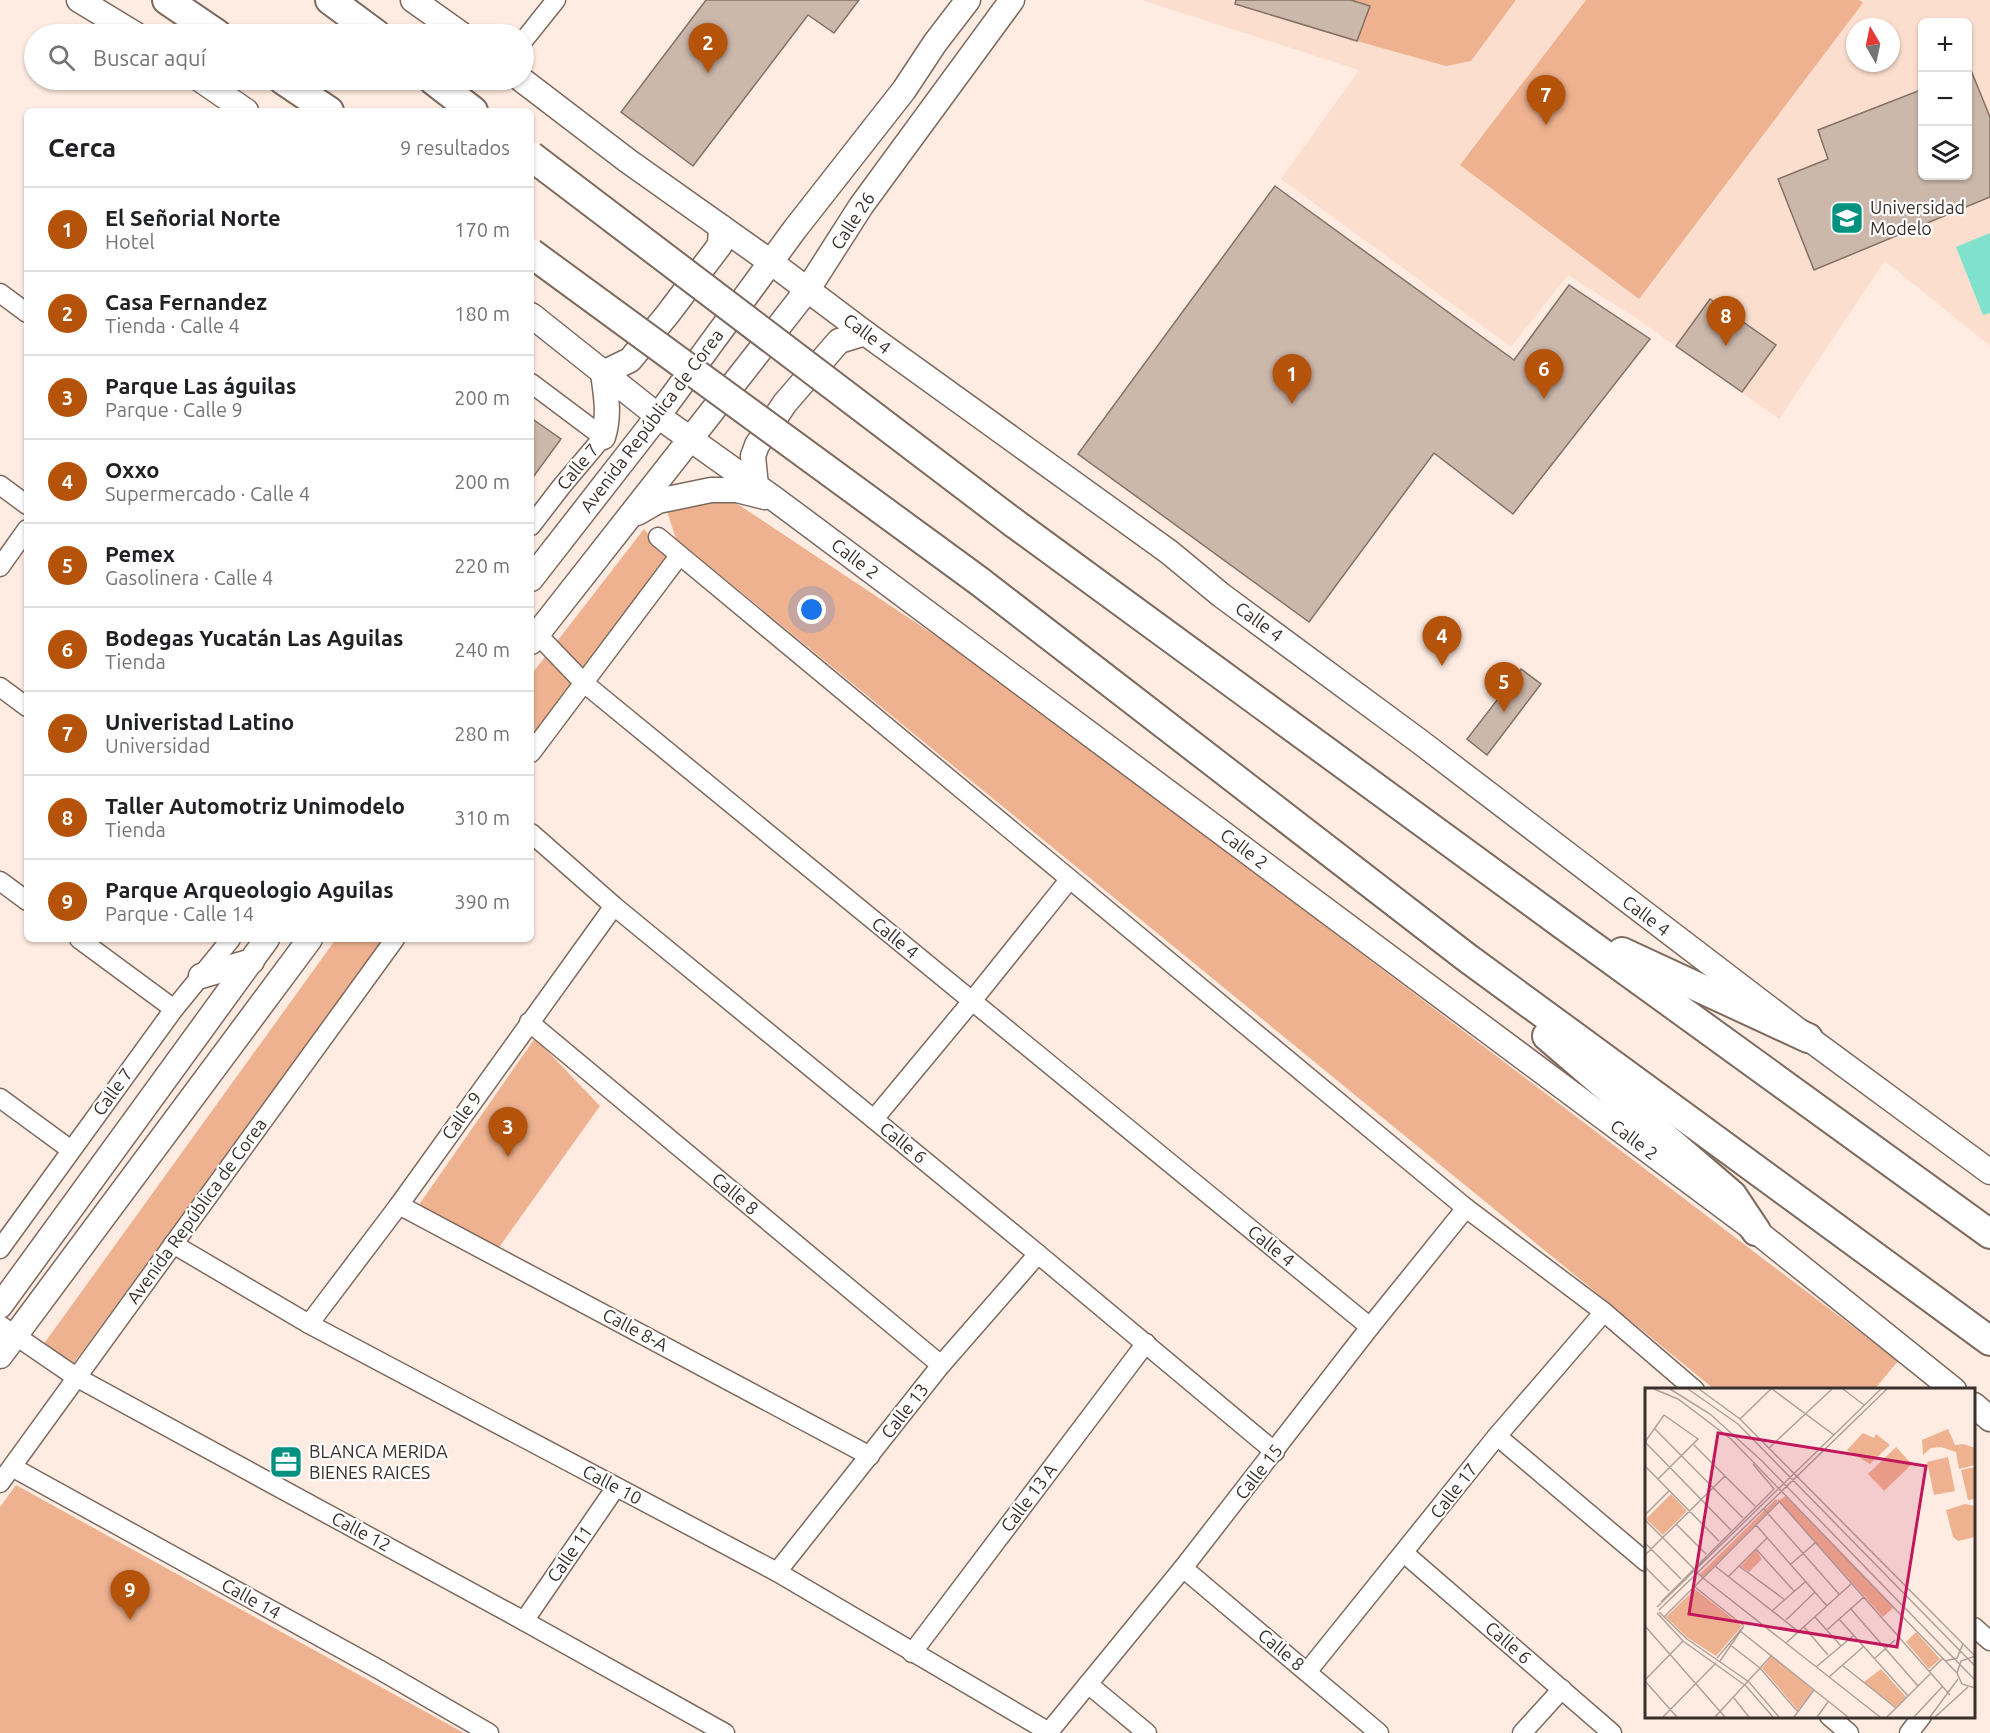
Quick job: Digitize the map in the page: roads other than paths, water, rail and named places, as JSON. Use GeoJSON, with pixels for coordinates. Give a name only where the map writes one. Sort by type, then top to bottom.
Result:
{"type":"FeatureCollection","features":[{"type":"Feature","properties":{"kind":"highway"},"geometry":{"type":"LineString","coordinates":[[167,0],[202,24]]}},
{"type":"Feature","properties":{"kind":"highway"},"geometry":{"type":"LineString","coordinates":[[330,0],[362,24]]}},
{"type":"Feature","properties":{"kind":"highway"},"geometry":{"type":"LineString","coordinates":[[298,90],[325,108]]}},
{"type":"Feature","properties":{"kind":"highway"},"geometry":{"type":"LineString","coordinates":[[446,90],[469,108]]}},
{"type":"Feature","properties":{"kind":"highway"},"geometry":{"type":"LineString","coordinates":[[534,158],[1014,523],[1990,1234]]}},
{"type":"Feature","properties":{"kind":"highway"},"geometry":{"type":"LineString","coordinates":[[534,255],[979,581],[1466,957],[1990,1341]]}},
{"type":"Feature","properties":{"kind":"highway"},"geometry":{"type":"LineString","coordinates":[[1562,924],[1808,1038]]}},
{"type":"Feature","properties":{"kind":"highway"},"geometry":{"type":"LineString","coordinates":[[1466,957],[1554,1044],[1732,1195],[1756,1231]]}},
{"type":"Feature","properties":{"kind":"main road"},"geometry":{"type":"LineString","coordinates":[[79,0],[119,24]]}},
{"type":"Feature","properties":{"kind":"main road"},"geometry":{"type":"LineString","coordinates":[[413,0],[447,24]]}},
{"type":"Feature","properties":{"kind":"main road"},"geometry":{"type":"LineString","coordinates":[[772,263],[795,229],[904,90],[935,43],[968,0]]}},
{"type":"Feature","properties":{"kind":"main road","name":"Calle 26"},"geometry":{"type":"LineString","coordinates":[[691,439],[808,290],[861,206],[1012,0]]}},
{"type":"Feature","properties":{"kind":"main road","name":"Calle 4"},"geometry":{"type":"LineString","coordinates":[[534,89],[628,161],[1169,552],[1221,595],[1428,748],[1808,1038],[1990,1172]]}},
{"type":"Feature","properties":{"kind":"main road"},"geometry":{"type":"LineString","coordinates":[[216,90],[242,108]]}},
{"type":"Feature","properties":{"kind":"main road"},"geometry":{"type":"LineString","coordinates":[[603,437],[608,423],[608,405],[603,373],[630,360],[667,315],[720,245],[721,227]]}},
{"type":"Feature","properties":{"kind":"main road","name":"Avenida República de Corea"},"geometry":{"type":"LineString","coordinates":[[538,563],[658,416],[772,263]]}},
{"type":"Feature","properties":{"kind":"main road","name":"Calle 2"},"geometry":{"type":"LineString","coordinates":[[534,317],[658,416],[776,500],[1756,1231],[1953,1388]]}},
{"type":"Feature","properties":{"kind":"main road"},"geometry":{"type":"LineString","coordinates":[[756,486],[753,456],[757,445],[785,404],[839,341],[866,333]]}},
{"type":"Feature","properties":{"kind":"main road"},"geometry":{"type":"LineString","coordinates":[[534,638],[691,439]]}},
{"type":"Feature","properties":{"kind":"main road"},"geometry":{"type":"LineString","coordinates":[[627,519],[658,501],[711,490],[737,490],[776,500]]}},
{"type":"Feature","properties":{"kind":"main road"},"geometry":{"type":"LineString","coordinates":[[0,1306],[265,942]]}},
{"type":"Feature","properties":{"kind":"main road"},"geometry":{"type":"LineString","coordinates":[[0,1356],[8,1330],[308,942]]}},
{"type":"Feature","properties":{"kind":"main road"},"geometry":{"type":"LineString","coordinates":[[201,976],[252,961]]}},
{"type":"Feature","properties":{"kind":"main road"},"geometry":{"type":"LineString","coordinates":[[1975,1407],[1990,1419]]}},
{"type":"Feature","properties":{"kind":"street"},"geometry":{"type":"LineString","coordinates":[[534,28],[556,0]]}},
{"type":"Feature","properties":{"kind":"street"},"geometry":{"type":"LineString","coordinates":[[0,294],[24,311]]}},
{"type":"Feature","properties":{"kind":"street"},"geometry":{"type":"LineString","coordinates":[[534,385],[603,437]]}},
{"type":"Feature","properties":{"kind":"street","name":"Calle 7"},"geometry":{"type":"LineString","coordinates":[[534,522],[603,437]]}},
{"type":"Feature","properties":{"kind":"street"},"geometry":{"type":"LineString","coordinates":[[0,486],[24,503]]}},
{"type":"Feature","properties":{"kind":"street"},"geometry":{"type":"LineString","coordinates":[[0,567],[24,533]]}},
{"type":"Feature","properties":{"kind":"street"},"geometry":{"type":"LineString","coordinates":[[658,537],[1466,1208],[1604,1312],[1694,1388]]}},
{"type":"Feature","properties":{"kind":"street"},"geometry":{"type":"LineString","coordinates":[[534,749],[679,556]]}},
{"type":"Feature","properties":{"kind":"street","name":"Calle 4"},"geometry":{"type":"LineString","coordinates":[[534,638],[584,683],[1370,1327]]}},
{"type":"Feature","properties":{"kind":"street"},"geometry":{"type":"LineString","coordinates":[[0,687],[24,704]]}},
{"type":"Feature","properties":{"kind":"street","name":"Calle 6"},"geometry":{"type":"LineString","coordinates":[[534,836],[614,906],[1146,1343],[1275,1452]]}},
{"type":"Feature","properties":{"kind":"street"},"geometry":{"type":"LineString","coordinates":[[874,1119],[1070,880]]}},
{"type":"Feature","properties":{"kind":"street"},"geometry":{"type":"LineString","coordinates":[[0,881],[24,899]]}},
{"type":"Feature","properties":{"kind":"street","name":"Calle 9"},"geometry":{"type":"LineString","coordinates":[[309,1324],[399,1205],[614,906]]}},
{"type":"Feature","properties":{"kind":"street"},"geometry":{"type":"LineString","coordinates":[[83,942],[174,1009]]}},
{"type":"Feature","properties":{"kind":"street","name":"Calle 7"},"geometry":{"type":"LineString","coordinates":[[0,1249],[174,1009],[229,942]]}},
{"type":"Feature","properties":{"kind":"street","name":"Avenida República de Corea"},"geometry":{"type":"LineString","coordinates":[[0,1483],[393,942]]}},
{"type":"Feature","properties":{"kind":"street","name":"Calle 8"},"geometry":{"type":"LineString","coordinates":[[529,1022],[941,1365]]}},
{"type":"Feature","properties":{"kind":"street"},"geometry":{"type":"LineString","coordinates":[[0,1098],[71,1150]]}},
{"type":"Feature","properties":{"kind":"street","name":"Calle 8-A"},"geometry":{"type":"LineString","coordinates":[[399,1205],[870,1456]]}},
{"type":"Feature","properties":{"kind":"street","name":"Calle 15"},"geometry":{"type":"LineString","coordinates":[[1048,1733],[1183,1568],[1370,1327],[1466,1208]]}},
{"type":"Feature","properties":{"kind":"street","name":"Calle 10"},"geometry":{"type":"LineString","coordinates":[[173,1244],[309,1324],[777,1572],[1048,1733]]}},
{"type":"Feature","properties":{"kind":"street","name":"Calle 13"},"geometry":{"type":"LineString","coordinates":[[777,1572],[941,1365],[1038,1254]]}},
{"type":"Feature","properties":{"kind":"street","name":"Calle 17"},"geometry":{"type":"LineString","coordinates":[[1308,1672],[1497,1436],[1604,1312]]}},
{"type":"Feature","properties":{"kind":"street","name":"Calle 12"},"geometry":{"type":"LineString","coordinates":[[8,1330],[76,1377],[725,1733]]}},
{"type":"Feature","properties":{"kind":"street","name":"Calle 13 A"},"geometry":{"type":"LineString","coordinates":[[912,1653],[1146,1343]]}},
{"type":"Feature","properties":{"kind":"street"},"geometry":{"type":"LineString","coordinates":[[1497,1436],[1645,1560]]}},
{"type":"Feature","properties":{"kind":"street","name":"Calle 14"},"geometry":{"type":"LineString","coordinates":[[12,1467],[489,1733]]}},
{"type":"Feature","properties":{"kind":"street","name":"Calle 11"},"geometry":{"type":"LineString","coordinates":[[524,1621],[616,1487]]}},
{"type":"Feature","properties":{"kind":"street","name":"Calle 6"},"geometry":{"type":"LineString","coordinates":[[1404,1553],[1612,1733]]}},
{"type":"Feature","properties":{"kind":"street","name":"Calle 8"},"geometry":{"type":"LineString","coordinates":[[1183,1568],[1379,1733]]}},
{"type":"Feature","properties":{"kind":"street"},"geometry":{"type":"LineString","coordinates":[[1975,1628],[1990,1641]]}},
{"type":"Feature","properties":{"kind":"street"},"geometry":{"type":"LineString","coordinates":[[1088,1684],[1147,1733]]}},
{"type":"Feature","properties":{"kind":"street"},"geometry":{"type":"LineString","coordinates":[[1522,1733],[1562,1689]]}},
{"type":"Feature","properties":{"kind":"street"},"geometry":{"type":"LineString","coordinates":[[1831,1718],[1849,1733]]}},
{"type":"Feature","properties":{"kind":"street"},"geometry":{"type":"LineString","coordinates":[[1909,1733],[1920,1718]]}},
{"type":"Feature","properties":{"kind":"water","name":"Universidad Modelo"},"geometry":{"type":"Polygon","coordinates":[[[1990,233],[1990,313],[1983,315],[1956,247],[1990,233]]]}},
{"type":"Feature","properties":{"kind":"place","name":"Casa Fernandez"},"geometry":{"type":"Point","coordinates":[708,73]}},
{"type":"Feature","properties":{"kind":"place","name":"Univeristad Latino"},"geometry":{"type":"Point","coordinates":[1546,125]}},
{"type":"Feature","properties":{"kind":"place","name":"Universidad Modelo"},"geometry":{"type":"Point","coordinates":[1847,218]}},
{"type":"Feature","properties":{"kind":"place","name":"Taller Automotriz Unimodelo"},"geometry":{"type":"Point","coordinates":[1726,346]}},
{"type":"Feature","properties":{"kind":"place","name":"Bodegas Yucatán Las Aguilas"},"geometry":{"type":"Point","coordinates":[1544,399]}},
{"type":"Feature","properties":{"kind":"place","name":"El Señorial Norte"},"geometry":{"type":"Point","coordinates":[1292,404]}},
{"type":"Feature","properties":{"kind":"place","name":"Oxxo"},"geometry":{"type":"Point","coordinates":[1442,666]}},
{"type":"Feature","properties":{"kind":"place","name":"Pemex"},"geometry":{"type":"Point","coordinates":[1504,712]}},
{"type":"Feature","properties":{"kind":"place","name":"Parque Las águilas"},"geometry":{"type":"Point","coordinates":[508,1157]}},
{"type":"Feature","properties":{"kind":"place","name":"BLANCA MERIDA BIENES RAICES"},"geometry":{"type":"Point","coordinates":[286,1462]}},
{"type":"Feature","properties":{"kind":"place","name":"Parque Arqueologio Aguilas"},"geometry":{"type":"Point","coordinates":[130,1620]}}]}
